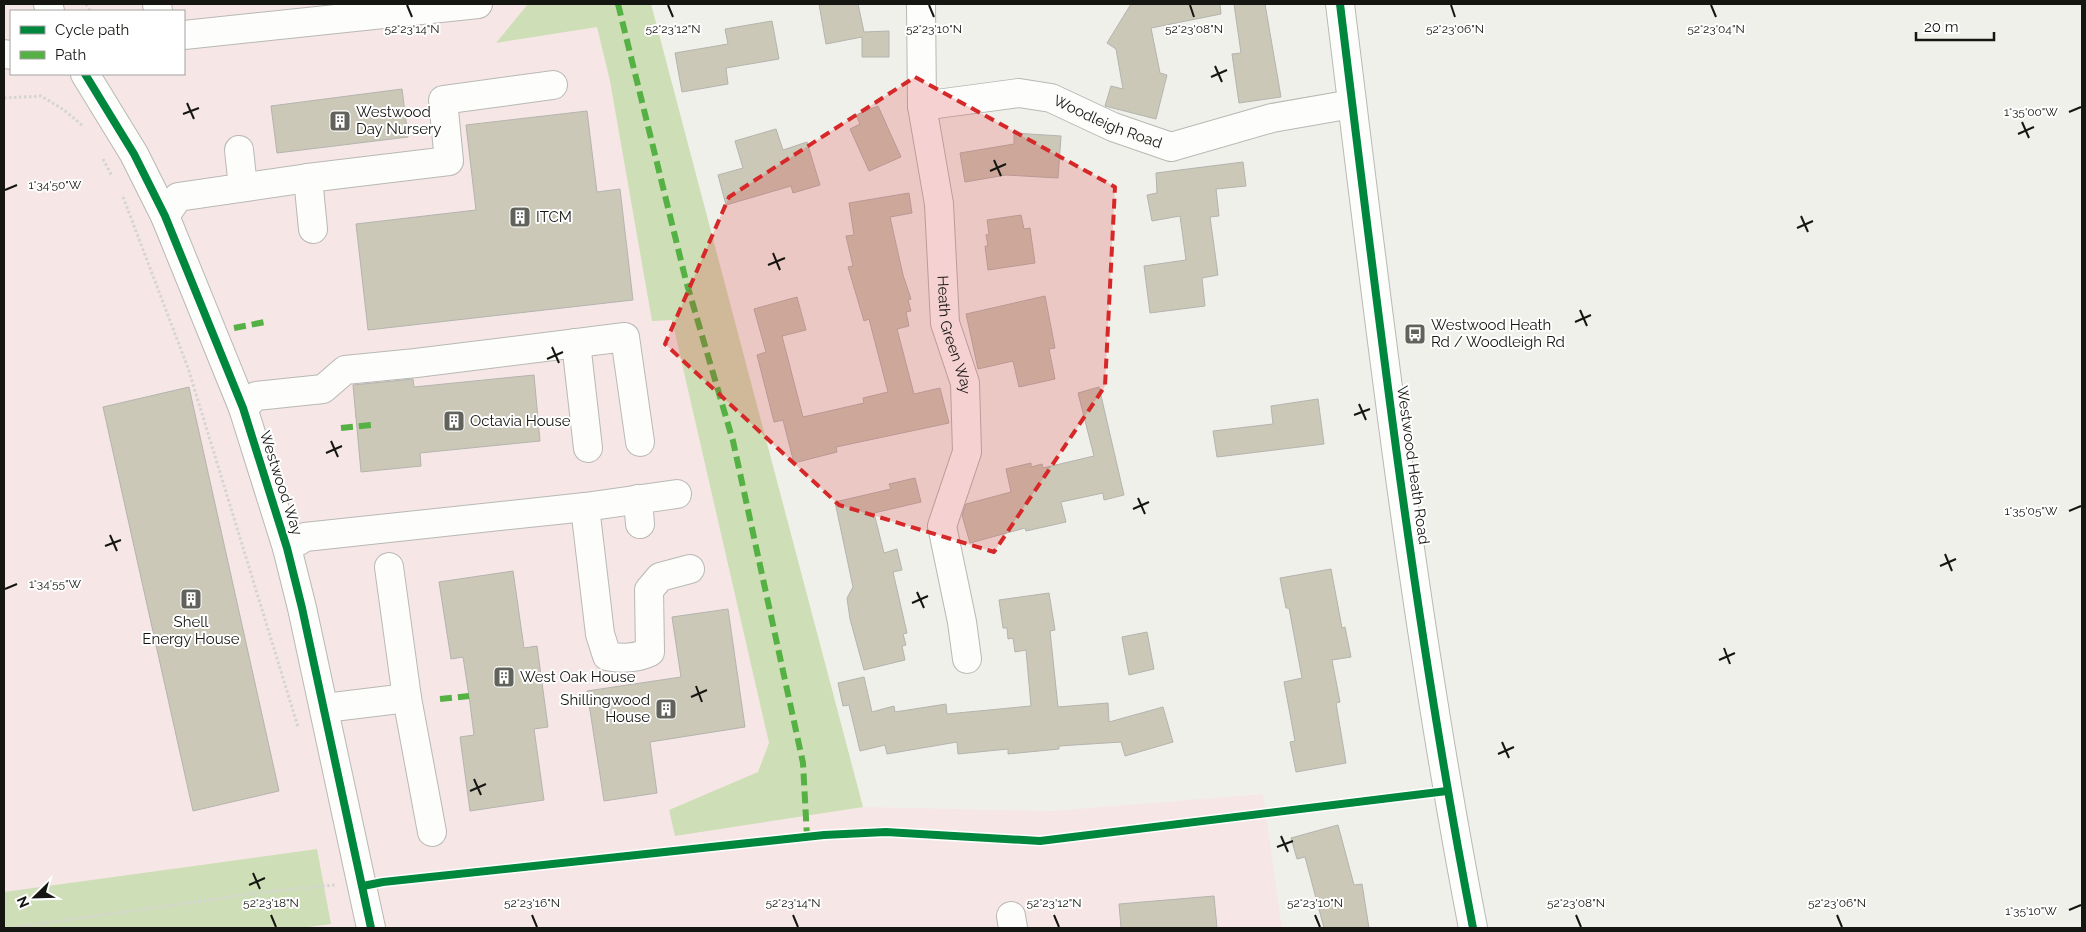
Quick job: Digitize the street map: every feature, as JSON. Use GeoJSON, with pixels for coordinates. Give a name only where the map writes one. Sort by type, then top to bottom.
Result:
{"type":"FeatureCollection","features":[{"type":"Feature","properties":{"kind":"street"},"geometry":{"type":"LineString","coordinates":[[185,35],[478,4]]}},
{"type":"Feature","properties":{"kind":"street","name":"Heath Green Way"},"geometry":{"type":"LineString","coordinates":[[921,4],[922,106],[939,204],[945,323],[965,383],[967,452],[942,526],[962,622],[967,659]]}},
{"type":"Feature","properties":{"kind":"street","name":"Westwood Heath Road"},"geometry":{"type":"LineString","coordinates":[[1340,4],[1420,616],[1447,791],[1474,928]]}},
{"type":"Feature","properties":{"kind":"street","name":"Westwood Way"},"geometry":{"type":"LineString","coordinates":[[71,75],[89,81],[134,154],[165,216],[243,408],[287,548],[325,708],[370,928]]}},
{"type":"Feature","properties":{"kind":"street"},"geometry":{"type":"LineString","coordinates":[[165,216],[178,197],[308,178],[449,161],[444,100],[553,85]]}},
{"type":"Feature","properties":{"kind":"street","name":"Woodleigh Road"},"geometry":{"type":"LineString","coordinates":[[922,106],[1018,93],[1035,95],[1051,98],[1114,127],[1172,147],[1272,118],[1352,104]]}},
{"type":"Feature","properties":{"kind":"street"},"geometry":{"type":"LineString","coordinates":[[239,150],[244,187]]}},
{"type":"Feature","properties":{"kind":"street"},"geometry":{"type":"LineString","coordinates":[[308,178],[313,229]]}},
{"type":"Feature","properties":{"kind":"street"},"geometry":{"type":"LineString","coordinates":[[243,408],[256,396],[318,401],[323,388],[345,370],[625,337],[640,442]]}},
{"type":"Feature","properties":{"kind":"street"},"geometry":{"type":"LineString","coordinates":[[576,343],[588,448]]}},
{"type":"Feature","properties":{"kind":"street"},"geometry":{"type":"LineString","coordinates":[[287,548],[305,537],[584,507],[639,512],[677,494]]}},
{"type":"Feature","properties":{"kind":"street"},"geometry":{"type":"LineString","coordinates":[[584,507],[600,634],[607,656],[615,658],[643,656],[650,652],[649,590],[660,577],[690,569]]}},
{"type":"Feature","properties":{"kind":"street"},"geometry":{"type":"LineString","coordinates":[[389,567],[407,698],[432,832]]}},
{"type":"Feature","properties":{"kind":"street"},"geometry":{"type":"LineString","coordinates":[[325,708],[407,698]]}},
{"type":"Feature","properties":{"kind":"path"},"geometry":{"type":"LineString","coordinates":[[4,98],[41,96],[64,110],[85,127]]}},
{"type":"Feature","properties":{"kind":"path"},"geometry":{"type":"LineString","coordinates":[[98,150],[116,182]]}},
{"type":"Feature","properties":{"kind":"path"},"geometry":{"type":"LineString","coordinates":[[120,190],[188,368],[299,732]]}},
{"type":"Feature","properties":{"kind":"path"},"geometry":{"type":"LineString","coordinates":[[10,928],[263,893],[339,885],[337,877]]}},
{"type":"Feature","properties":{"kind":"highlighted area"},"geometry":{"type":"Polygon","coordinates":[[[915,77],[1115,187],[1105,386],[994,552],[839,505],[665,344],[729,197],[915,77]]]}},
{"type":"Feature","properties":{"kind":"shaded area"},"geometry":{"type":"Polygon","coordinates":[[[4,4],[651,4],[863,807],[1052,811],[1263,794],[1282,928],[4,928],[4,4]]]}},
{"type":"Feature","properties":{"kind":"green space"},"geometry":{"type":"Polygon","coordinates":[[[528,4],[651,4],[863,807],[675,836],[669,810],[758,772],[769,743],[672,320],[652,321],[610,81],[597,27],[496,43],[528,4]]]}},
{"type":"Feature","properties":{"kind":"green space"},"geometry":{"type":"Polygon","coordinates":[[[317,849],[331,924],[301,928],[4,928],[4,892],[317,849]]]}},
{"type":"Feature","properties":{"kind":"building"},"geometry":{"type":"Polygon","coordinates":[[[819,4],[858,4],[864,32],[889,31],[889,57],[862,57],[862,37],[826,44],[819,4]]]}},
{"type":"Feature","properties":{"kind":"building"},"geometry":{"type":"Polygon","coordinates":[[[1131,4],[1220,4],[1221,14],[1151,28],[1160,73],[1167,75],[1156,119],[1105,106],[1111,86],[1123,89],[1116,49],[1107,43],[1131,4]]]}},
{"type":"Feature","properties":{"kind":"building"},"geometry":{"type":"Polygon","coordinates":[[[1234,4],[1265,4],[1281,97],[1239,103],[1232,54],[1241,53],[1234,4]]]}},
{"type":"Feature","properties":{"kind":"building"},"geometry":{"type":"Polygon","coordinates":[[[772,21],[779,59],[726,68],[728,84],[682,92],[675,53],[728,44],[725,29],[772,21]]]}},
{"type":"Feature","properties":{"kind":"building","name":"Westwood Day Nursery"},"geometry":{"type":"Polygon","coordinates":[[[402,89],[408,137],[277,153],[271,106],[402,89]]]}},
{"type":"Feature","properties":{"kind":"building"},"geometry":{"type":"Polygon","coordinates":[[[878,106],[901,157],[869,171],[850,129],[860,124],[856,115],[878,106]]]}},
{"type":"Feature","properties":{"kind":"building","name":"ITCM"},"geometry":{"type":"Polygon","coordinates":[[[587,111],[597,192],[620,189],[633,300],[368,330],[356,224],[476,210],[466,125],[587,111]]]}},
{"type":"Feature","properties":{"kind":"building"},"geometry":{"type":"Polygon","coordinates":[[[776,129],[783,150],[807,142],[820,185],[793,193],[791,186],[726,205],[718,175],[743,168],[735,141],[776,129]]]}},
{"type":"Feature","properties":{"kind":"building"},"geometry":{"type":"Polygon","coordinates":[[[1014,133],[1061,136],[1058,178],[1006,175],[965,182],[960,153],[1014,144],[1014,133]]]}},
{"type":"Feature","properties":{"kind":"building"},"geometry":{"type":"Polygon","coordinates":[[[1243,162],[1246,186],[1216,189],[1219,216],[1210,217],[1218,275],[1202,278],[1205,306],[1150,313],[1144,266],[1186,260],[1180,216],[1152,221],[1147,195],[1157,193],[1156,173],[1243,162]]]}},
{"type":"Feature","properties":{"kind":"building"},"geometry":{"type":"Polygon","coordinates":[[[909,193],[912,213],[890,217],[903,275],[911,299],[908,300],[911,311],[906,312],[909,326],[897,329],[914,394],[940,388],[949,423],[836,447],[837,452],[794,463],[783,420],[774,422],[757,355],[766,352],[754,309],[797,297],[806,330],[782,336],[803,417],[864,403],[863,398],[888,392],[869,319],[864,321],[848,267],[853,266],[846,236],[854,235],[849,203],[909,193]]]}},
{"type":"Feature","properties":{"kind":"building"},"geometry":{"type":"Polygon","coordinates":[[[1021,215],[1024,229],[1030,228],[1035,263],[988,270],[985,246],[988,246],[986,235],[989,234],[987,220],[1021,215]]]}},
{"type":"Feature","properties":{"kind":"building"},"geometry":{"type":"Polygon","coordinates":[[[1045,296],[1055,348],[1049,349],[1055,379],[1019,387],[1013,361],[978,369],[966,314],[1045,296]]]}},
{"type":"Feature","properties":{"kind":"building","name":"Octavia House"},"geometry":{"type":"Polygon","coordinates":[[[534,375],[540,441],[420,453],[421,466],[361,472],[353,385],[413,379],[414,387],[534,375]]]}},
{"type":"Feature","properties":{"kind":"building","name":"Shell Energy House"},"geometry":{"type":"Polygon","coordinates":[[[189,387],[279,791],[193,811],[103,407],[189,387]]]}},
{"type":"Feature","properties":{"kind":"building"},"geometry":{"type":"Polygon","coordinates":[[[1099,387],[1124,495],[1104,500],[1103,493],[1061,502],[1066,522],[1026,531],[1025,528],[970,543],[962,515],[966,504],[1011,492],[1006,469],[1031,463],[1031,467],[1042,464],[1043,468],[1094,456],[1078,393],[1099,387]]]}},
{"type":"Feature","properties":{"kind":"building"},"geometry":{"type":"Polygon","coordinates":[[[1318,399],[1324,444],[1217,457],[1213,431],[1273,424],[1271,406],[1318,399]]]}},
{"type":"Feature","properties":{"kind":"building"},"geometry":{"type":"Polygon","coordinates":[[[915,478],[921,502],[874,513],[884,553],[897,549],[902,570],[893,572],[907,633],[903,634],[906,645],[902,646],[905,660],[864,670],[850,619],[847,598],[853,587],[835,502],[891,489],[889,484],[915,478]]]}},
{"type":"Feature","properties":{"kind":"building"},"geometry":{"type":"Polygon","coordinates":[[[1331,569],[1342,628],[1345,627],[1351,657],[1332,660],[1340,702],[1336,703],[1346,763],[1296,772],[1290,742],[1295,741],[1284,682],[1302,678],[1289,608],[1286,608],[1280,578],[1331,569]]]}},
{"type":"Feature","properties":{"kind":"building","name":"West Oak House"},"geometry":{"type":"Polygon","coordinates":[[[513,571],[524,648],[537,646],[548,727],[534,729],[544,800],[470,811],[460,737],[474,735],[469,696],[463,657],[451,659],[439,582],[513,571]]]}},
{"type":"Feature","properties":{"kind":"building"},"geometry":{"type":"Polygon","coordinates":[[[1049,593],[1055,630],[1050,631],[1058,707],[1108,703],[1109,722],[1163,707],[1173,742],[1125,756],[1121,742],[1059,746],[1059,749],[1008,754],[1008,749],[958,754],[957,742],[887,754],[885,745],[860,751],[849,705],[843,706],[838,683],[864,677],[872,712],[894,706],[895,712],[946,704],[947,714],[1031,706],[1026,650],[1015,652],[1013,638],[1008,639],[1007,628],[1003,628],[999,600],[1049,593]]]}},
{"type":"Feature","properties":{"kind":"building","name":"Shillingwood House"},"geometry":{"type":"Polygon","coordinates":[[[728,609],[745,727],[650,742],[657,793],[604,801],[587,691],[681,677],[672,617],[728,609]]]}},
{"type":"Feature","properties":{"kind":"building"},"geometry":{"type":"Polygon","coordinates":[[[1147,632],[1154,669],[1129,675],[1122,637],[1147,632]]]}},
{"type":"Feature","properties":{"kind":"building"},"geometry":{"type":"Polygon","coordinates":[[[1338,825],[1354,885],[1362,884],[1369,928],[1324,928],[1305,857],[1297,859],[1291,838],[1338,825]]]}},
{"type":"Feature","properties":{"kind":"building"},"geometry":{"type":"Polygon","coordinates":[[[1214,896],[1217,928],[1121,928],[1119,904],[1214,896]]]}},
{"type":"Feature","properties":{"kind":"marked path"},"geometry":{"type":"LineString","coordinates":[[618,4],[686,281],[733,441],[803,763],[807,837]]}},
{"type":"Feature","properties":{"kind":"marked path"},"geometry":{"type":"LineString","coordinates":[[234,328],[265,322]]}},
{"type":"Feature","properties":{"kind":"marked path"},"geometry":{"type":"LineString","coordinates":[[341,428],[371,425]]}},
{"type":"Feature","properties":{"kind":"marked path"},"geometry":{"type":"LineString","coordinates":[[440,699],[469,696]]}},
{"type":"Feature","properties":{"kind":"cycle path"},"geometry":{"type":"LineString","coordinates":[[1340,4],[1383,352],[1415,583],[1452,813],[1473,928]]}},
{"type":"Feature","properties":{"kind":"cycle path"},"geometry":{"type":"LineString","coordinates":[[86,75],[134,154],[165,216],[243,408],[287,548],[302,608],[371,928]]}},
{"type":"Feature","properties":{"kind":"cycle path"},"geometry":{"type":"LineString","coordinates":[[363,886],[383,882],[824,835],[886,832],[1040,841],[1447,791]]}},
{"type":"Feature","properties":{"kind":"place","name":"Westwood Day Nursery"},"geometry":{"type":"Point","coordinates":[340,121]}},
{"type":"Feature","properties":{"kind":"place","name":"ITCM"},"geometry":{"type":"Point","coordinates":[520,217]}},
{"type":"Feature","properties":{"kind":"place","name":"Westwood Heath Rd / Woodleigh Rd"},"geometry":{"type":"Point","coordinates":[1415,334]}},
{"type":"Feature","properties":{"kind":"place","name":"Octavia House"},"geometry":{"type":"Point","coordinates":[454,421]}},
{"type":"Feature","properties":{"kind":"place","name":"Shell Energy House"},"geometry":{"type":"Point","coordinates":[191,599]}},
{"type":"Feature","properties":{"kind":"place","name":"West Oak House"},"geometry":{"type":"Point","coordinates":[504,677]}},
{"type":"Feature","properties":{"kind":"place","name":"Shillingwood House"},"geometry":{"type":"Point","coordinates":[666,709]}}]}
